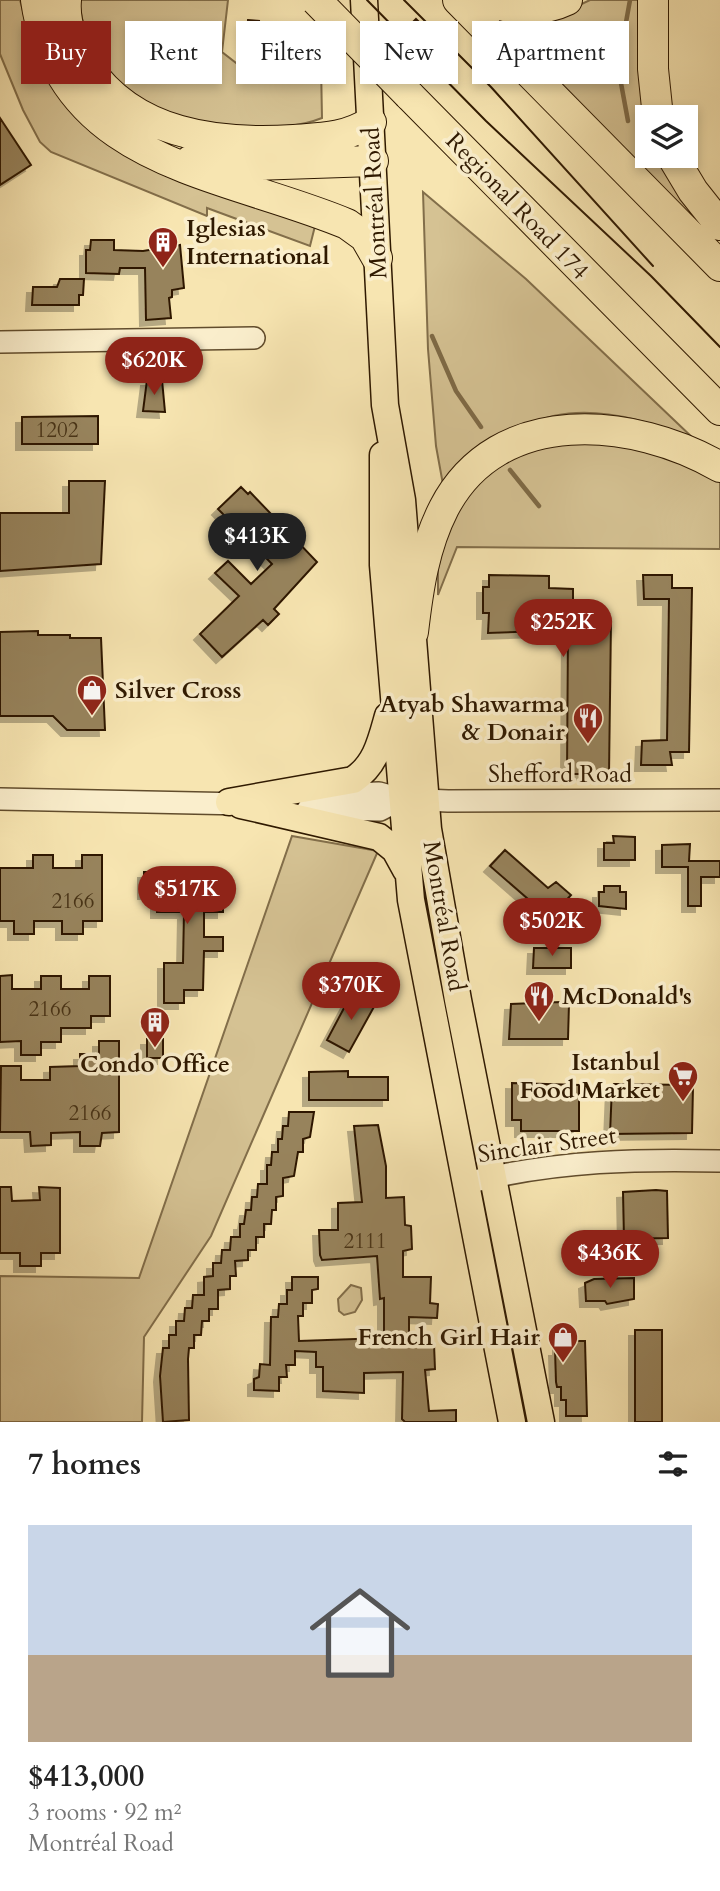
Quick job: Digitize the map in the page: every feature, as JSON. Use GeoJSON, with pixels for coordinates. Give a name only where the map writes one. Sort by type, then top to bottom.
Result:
{"type":"FeatureCollection","features":[{"type":"Feature","properties":{"kind":"highway"},"geometry":{"type":"LineString","coordinates":[[36,0],[43,37],[64,79],[92,113],[124,138],[187,171],[347,224],[365,237],[377,258]]}},
{"type":"Feature","properties":{"kind":"highway"},"geometry":{"type":"LineString","coordinates":[[66,0],[73,39],[93,74],[124,105],[159,124],[200,136],[250,141],[341,136],[371,122]]}},
{"type":"Feature","properties":{"kind":"highway","name":"Regional Road 174"},"geometry":{"type":"LineString","coordinates":[[316,0],[590,282],[720,410]]}},
{"type":"Feature","properties":{"kind":"highway"},"geometry":{"type":"LineString","coordinates":[[458,0],[720,266]]}},
{"type":"Feature","properties":{"kind":"highway"},"geometry":{"type":"LineString","coordinates":[[487,0],[513,8],[537,9],[567,0]]}},
{"type":"Feature","properties":{"kind":"highway"},"geometry":{"type":"LineString","coordinates":[[653,0],[653,69],[658,105]]}},
{"type":"Feature","properties":{"kind":"highway"},"geometry":{"type":"LineString","coordinates":[[124,138],[166,156],[206,163],[373,161]]}},
{"type":"Feature","properties":{"kind":"highway"},"geometry":{"type":"LineString","coordinates":[[679,168],[693,191],[720,225]]}},
{"type":"Feature","properties":{"kind":"highway"},"geometry":{"type":"LineString","coordinates":[[412,632],[425,558],[444,509],[475,470],[499,451],[525,439],[555,430],[588,428],[659,439],[720,467]]}},
{"type":"Feature","properties":{"kind":"main road","name":"Montréal Road"},"geometry":{"type":"LineString","coordinates":[[364,0],[386,405],[402,500],[412,632],[413,799],[409,877],[418,944],[512,1422]]}},
{"type":"Feature","properties":{"kind":"main road","name":"Montréal Road"},"geometry":{"type":"LineString","coordinates":[[386,405],[382,490],[383,565],[393,701],[413,799],[441,904],[541,1422]]}},
{"type":"Feature","properties":{"kind":"main road"},"geometry":{"type":"LineString","coordinates":[[229,802],[353,780],[369,768],[378,751],[393,701]]}},
{"type":"Feature","properties":{"kind":"main road"},"geometry":{"type":"LineString","coordinates":[[229,802],[379,837],[395,850],[409,877]]}},
{"type":"Feature","properties":{"kind":"street"},"geometry":{"type":"LineString","coordinates":[[0,342],[254,338]]}},
{"type":"Feature","properties":{"kind":"street","name":"Shefford Road"},"geometry":{"type":"LineString","coordinates":[[0,799],[229,802],[379,793],[413,799],[720,800]]}},
{"type":"Feature","properties":{"kind":"street","name":"Sinclair Street"},"geometry":{"type":"LineString","coordinates":[[466,1182],[606,1160],[720,1161]]}},
{"type":"Feature","properties":{"kind":"shaded area"},"geometry":{"type":"Polygon","coordinates":[[[0,0],[20,0],[26,21],[21,21],[21,84],[53,84],[315,226],[310,246],[207,208],[207,216],[51,152],[40,142],[23,110],[0,54],[0,0]]]}},
{"type":"Feature","properties":{"kind":"shaded area"},"geometry":{"type":"Polygon","coordinates":[[[79,0],[228,0],[222,52],[236,63],[236,84],[321,84],[322,118],[286,126],[216,126],[182,118],[139,97],[111,72],[111,21],[83,21],[79,0]]]}},
{"type":"Feature","properties":{"kind":"shaded area"},"geometry":{"type":"Polygon","coordinates":[[[590,0],[642,0],[646,105],[635,105],[635,166],[555,84],[629,84],[629,21],[493,21],[484,12],[550,19],[590,0]]]}},
{"type":"Feature","properties":{"kind":"shaded area"},"geometry":{"type":"Polygon","coordinates":[[[637,168],[667,168],[705,237],[637,168]]]}},
{"type":"Feature","properties":{"kind":"shaded area"},"geometry":{"type":"Polygon","coordinates":[[[423,192],[526,279],[695,440],[613,415],[591,413],[549,417],[529,425],[507,439],[444,490],[436,446],[428,349],[423,192]]]}},
{"type":"Feature","properties":{"kind":"shaded area"},"geometry":{"type":"Polygon","coordinates":[[[598,434],[720,477],[720,549],[457,547],[438,595],[438,557],[460,498],[513,452],[598,434]]]}},
{"type":"Feature","properties":{"kind":"shaded area"},"geometry":{"type":"Polygon","coordinates":[[[292,836],[378,851],[211,1236],[144,1337],[142,1422],[0,1422],[0,1276],[139,1278],[292,836]]]}},
{"type":"Feature","properties":{"kind":"shaded area"},"geometry":{"type":"Polygon","coordinates":[[[351,1285],[361,1288],[362,1300],[355,1312],[344,1315],[339,1311],[338,1299],[351,1285]]]}},
{"type":"Feature","properties":{"kind":"building"},"geometry":{"type":"Polygon","coordinates":[[[0,118],[31,165],[0,185],[0,118]]]}},
{"type":"Feature","properties":{"kind":"building","name":"Iglesias International"},"geometry":{"type":"Polygon","coordinates":[[[91,240],[114,240],[114,250],[143,251],[180,245],[184,288],[172,290],[172,297],[169,298],[171,318],[146,320],[145,268],[120,268],[119,274],[86,273],[86,250],[90,250],[91,240]]]}},
{"type":"Feature","properties":{"kind":"building"},"geometry":{"type":"Polygon","coordinates":[[[60,279],[84,279],[79,305],[32,305],[33,287],[57,287],[60,279]]]}},
{"type":"Feature","properties":{"kind":"building"},"geometry":{"type":"Polygon","coordinates":[[[147,380],[162,380],[165,412],[143,411],[147,380]]]}},
{"type":"Feature","properties":{"kind":"building"},"geometry":{"type":"Polygon","coordinates":[[[98,416],[98,444],[22,444],[22,417],[98,416]]]}},
{"type":"Feature","properties":{"kind":"building"},"geometry":{"type":"Polygon","coordinates":[[[69,481],[105,481],[101,564],[0,571],[0,513],[69,513],[69,481]]]}},
{"type":"Feature","properties":{"kind":"building"},"geometry":{"type":"Polygon","coordinates":[[[241,487],[248,494],[250,492],[317,562],[274,609],[279,614],[268,625],[263,620],[222,657],[200,634],[239,596],[215,573],[228,561],[251,584],[272,564],[218,509],[241,487]]]}},
{"type":"Feature","properties":{"kind":"building"},"geometry":{"type":"Polygon","coordinates":[[[489,575],[549,576],[549,588],[573,589],[573,620],[611,621],[609,774],[567,774],[568,630],[488,633],[489,613],[483,613],[483,587],[489,587],[489,575]]]}},
{"type":"Feature","properties":{"kind":"building"},"geometry":{"type":"Polygon","coordinates":[[[643,575],[672,575],[672,588],[692,588],[689,752],[670,752],[672,765],[641,765],[642,741],[667,740],[669,599],[644,599],[643,575]]]}},
{"type":"Feature","properties":{"kind":"building"},"geometry":{"type":"Polygon","coordinates":[[[38,631],[38,635],[101,638],[105,730],[67,730],[53,716],[0,716],[0,632],[38,631]]]}},
{"type":"Feature","properties":{"kind":"building"},"geometry":{"type":"Polygon","coordinates":[[[613,836],[635,837],[635,860],[604,860],[604,843],[614,843],[613,836]]]}},
{"type":"Feature","properties":{"kind":"building"},"geometry":{"type":"Polygon","coordinates":[[[690,844],[689,861],[720,861],[720,877],[701,877],[701,906],[688,906],[688,867],[662,867],[662,845],[690,844]]]}},
{"type":"Feature","properties":{"kind":"building"},"geometry":{"type":"Polygon","coordinates":[[[505,850],[548,888],[556,882],[571,895],[547,922],[533,910],[536,906],[490,866],[505,850]]]}},
{"type":"Feature","properties":{"kind":"building"},"geometry":{"type":"Polygon","coordinates":[[[33,855],[53,855],[53,868],[82,868],[82,855],[102,855],[102,921],[83,921],[83,934],[62,934],[62,921],[34,921],[34,934],[14,934],[14,921],[0,921],[0,868],[33,868],[33,855]]]}},
{"type":"Feature","properties":{"kind":"building"},"geometry":{"type":"Polygon","coordinates":[[[144,872],[210,872],[210,891],[223,892],[223,912],[204,912],[204,937],[223,937],[223,951],[204,951],[203,990],[184,990],[184,1003],[164,1003],[164,963],[183,963],[184,912],[157,912],[157,893],[144,893],[144,872]]]}},
{"type":"Feature","properties":{"kind":"building"},"geometry":{"type":"Polygon","coordinates":[[[604,886],[620,886],[620,892],[626,892],[626,909],[599,906],[599,892],[604,892],[604,886]]]}},
{"type":"Feature","properties":{"kind":"building"},"geometry":{"type":"Polygon","coordinates":[[[534,948],[571,948],[571,968],[533,968],[534,948]]]}},
{"type":"Feature","properties":{"kind":"building"},"geometry":{"type":"Polygon","coordinates":[[[12,975],[12,989],[41,989],[41,976],[61,976],[61,989],[89,989],[89,976],[110,976],[110,1016],[91,1016],[91,1028],[61,1028],[61,1042],[41,1042],[41,1055],[21,1055],[21,1041],[0,1042],[0,976],[12,975]]]}},
{"type":"Feature","properties":{"kind":"building"},"geometry":{"type":"Polygon","coordinates":[[[352,993],[375,1005],[349,1052],[327,1040],[352,993]]]}},
{"type":"Feature","properties":{"kind":"building","name":"McDonald's"},"geometry":{"type":"Polygon","coordinates":[[[511,1004],[569,1004],[568,1039],[509,1039],[511,1004]]]}},
{"type":"Feature","properties":{"kind":"building","name":"Condo Office"},"geometry":{"type":"Polygon","coordinates":[[[147,1039],[163,1039],[163,1058],[147,1058],[147,1039]]]}},
{"type":"Feature","properties":{"kind":"building"},"geometry":{"type":"Polygon","coordinates":[[[99,1041],[119,1041],[119,1132],[102,1133],[100,1146],[80,1146],[80,1132],[51,1133],[51,1145],[31,1146],[30,1132],[0,1132],[1,1066],[21,1066],[21,1080],[50,1080],[50,1067],[80,1066],[80,1054],[99,1054],[99,1041]]]}},
{"type":"Feature","properties":{"kind":"building"},"geometry":{"type":"Polygon","coordinates":[[[348,1071],[348,1077],[388,1077],[388,1100],[309,1100],[309,1072],[348,1071]]]}},
{"type":"Feature","properties":{"kind":"building"},"geometry":{"type":"Polygon","coordinates":[[[512,1083],[579,1085],[579,1131],[521,1131],[521,1120],[512,1120],[512,1083]]]}},
{"type":"Feature","properties":{"kind":"building"},"geometry":{"type":"Polygon","coordinates":[[[614,1084],[690,1085],[693,1087],[692,1133],[610,1134],[614,1084]]]}},
{"type":"Feature","properties":{"kind":"building"},"geometry":{"type":"Polygon","coordinates":[[[289,1112],[314,1112],[310,1137],[303,1139],[303,1152],[298,1152],[294,1176],[283,1178],[283,1196],[276,1197],[276,1210],[272,1210],[271,1224],[264,1224],[264,1237],[256,1237],[256,1250],[248,1250],[248,1260],[235,1261],[236,1276],[230,1276],[230,1289],[218,1290],[218,1309],[209,1309],[209,1321],[202,1321],[201,1335],[194,1335],[194,1348],[189,1348],[188,1359],[189,1420],[163,1422],[160,1376],[163,1348],[169,1348],[169,1335],[176,1335],[176,1321],[184,1321],[185,1308],[192,1308],[193,1295],[204,1295],[204,1277],[213,1276],[213,1263],[221,1263],[222,1250],[230,1250],[231,1237],[240,1237],[240,1224],[244,1224],[246,1210],[251,1210],[252,1197],[257,1197],[258,1184],[267,1184],[267,1165],[271,1165],[272,1152],[278,1152],[278,1139],[282,1139],[283,1126],[288,1126],[289,1112]]]}},
{"type":"Feature","properties":{"kind":"building"},"geometry":{"type":"Polygon","coordinates":[[[378,1125],[386,1166],[386,1198],[404,1197],[405,1225],[411,1226],[412,1249],[403,1251],[403,1277],[431,1277],[430,1303],[438,1304],[437,1318],[409,1317],[409,1343],[434,1344],[435,1369],[425,1370],[429,1411],[456,1410],[456,1422],[405,1422],[402,1419],[403,1372],[364,1373],[364,1393],[323,1391],[323,1367],[316,1367],[316,1352],[295,1351],[295,1365],[286,1365],[287,1377],[279,1377],[279,1391],[254,1390],[254,1379],[259,1377],[260,1364],[270,1365],[271,1317],[278,1317],[279,1304],[287,1304],[287,1290],[292,1290],[292,1277],[318,1277],[318,1289],[312,1290],[312,1303],[303,1303],[303,1316],[298,1316],[299,1341],[384,1338],[384,1298],[380,1299],[377,1256],[322,1260],[319,1230],[338,1230],[338,1203],[362,1202],[354,1126],[378,1125]]]}},
{"type":"Feature","properties":{"kind":"building"},"geometry":{"type":"Polygon","coordinates":[[[0,1187],[11,1187],[12,1201],[40,1200],[39,1187],[60,1188],[60,1253],[41,1253],[41,1266],[20,1266],[20,1253],[0,1253],[0,1187]]]}},
{"type":"Feature","properties":{"kind":"building"},"geometry":{"type":"Polygon","coordinates":[[[667,1191],[668,1238],[624,1239],[623,1192],[667,1191]]]}},
{"type":"Feature","properties":{"kind":"building"},"geometry":{"type":"Polygon","coordinates":[[[634,1278],[634,1299],[607,1304],[605,1301],[586,1301],[585,1283],[594,1279],[634,1278]]]}},
{"type":"Feature","properties":{"kind":"building"},"geometry":{"type":"Polygon","coordinates":[[[635,1330],[662,1330],[662,1422],[635,1422],[635,1330]]]}},
{"type":"Feature","properties":{"kind":"building"},"geometry":{"type":"Polygon","coordinates":[[[559,1341],[585,1341],[587,1416],[566,1416],[566,1400],[561,1400],[561,1387],[557,1387],[556,1382],[555,1350],[559,1350],[559,1341]]]}},
{"type":"Feature","properties":{"kind":"waterway"},"geometry":{"type":"LineString","coordinates":[[628,121],[618,67],[630,0]]}},
{"type":"Feature","properties":{"kind":"waterway"},"geometry":{"type":"LineString","coordinates":[[432,336],[456,391],[481,427]]}},
{"type":"Feature","properties":{"kind":"waterway"},"geometry":{"type":"LineString","coordinates":[[510,470],[539,506]]}},
{"type":"Feature","properties":{"kind":"tram line"},"geometry":{"type":"LineString","coordinates":[[367,0],[486,121],[651,276],[720,347]]}},
{"type":"Feature","properties":{"kind":"tram line"},"geometry":{"type":"LineString","coordinates":[[404,0],[491,87],[653,266]]}},
{"type":"Feature","properties":{"kind":"place","name":"Iglesias International"},"geometry":{"type":"Point","coordinates":[163,269]}},
{"type":"Feature","properties":{"kind":"place","name":"Silver Cross"},"geometry":{"type":"Point","coordinates":[92,717]}},
{"type":"Feature","properties":{"kind":"place","name":"Atyab Shawarma & Donair"},"geometry":{"type":"Point","coordinates":[588,745]}},
{"type":"Feature","properties":{"kind":"place","name":"McDonald's"},"geometry":{"type":"Point","coordinates":[539,1023]}},
{"type":"Feature","properties":{"kind":"place","name":"Condo Office"},"geometry":{"type":"Point","coordinates":[155,1049]}},
{"type":"Feature","properties":{"kind":"place","name":"Istanbul Food Market"},"geometry":{"type":"Point","coordinates":[683,1103]}},
{"type":"Feature","properties":{"kind":"place","name":"French Girl Hair"},"geometry":{"type":"Point","coordinates":[563,1364]}}]}
